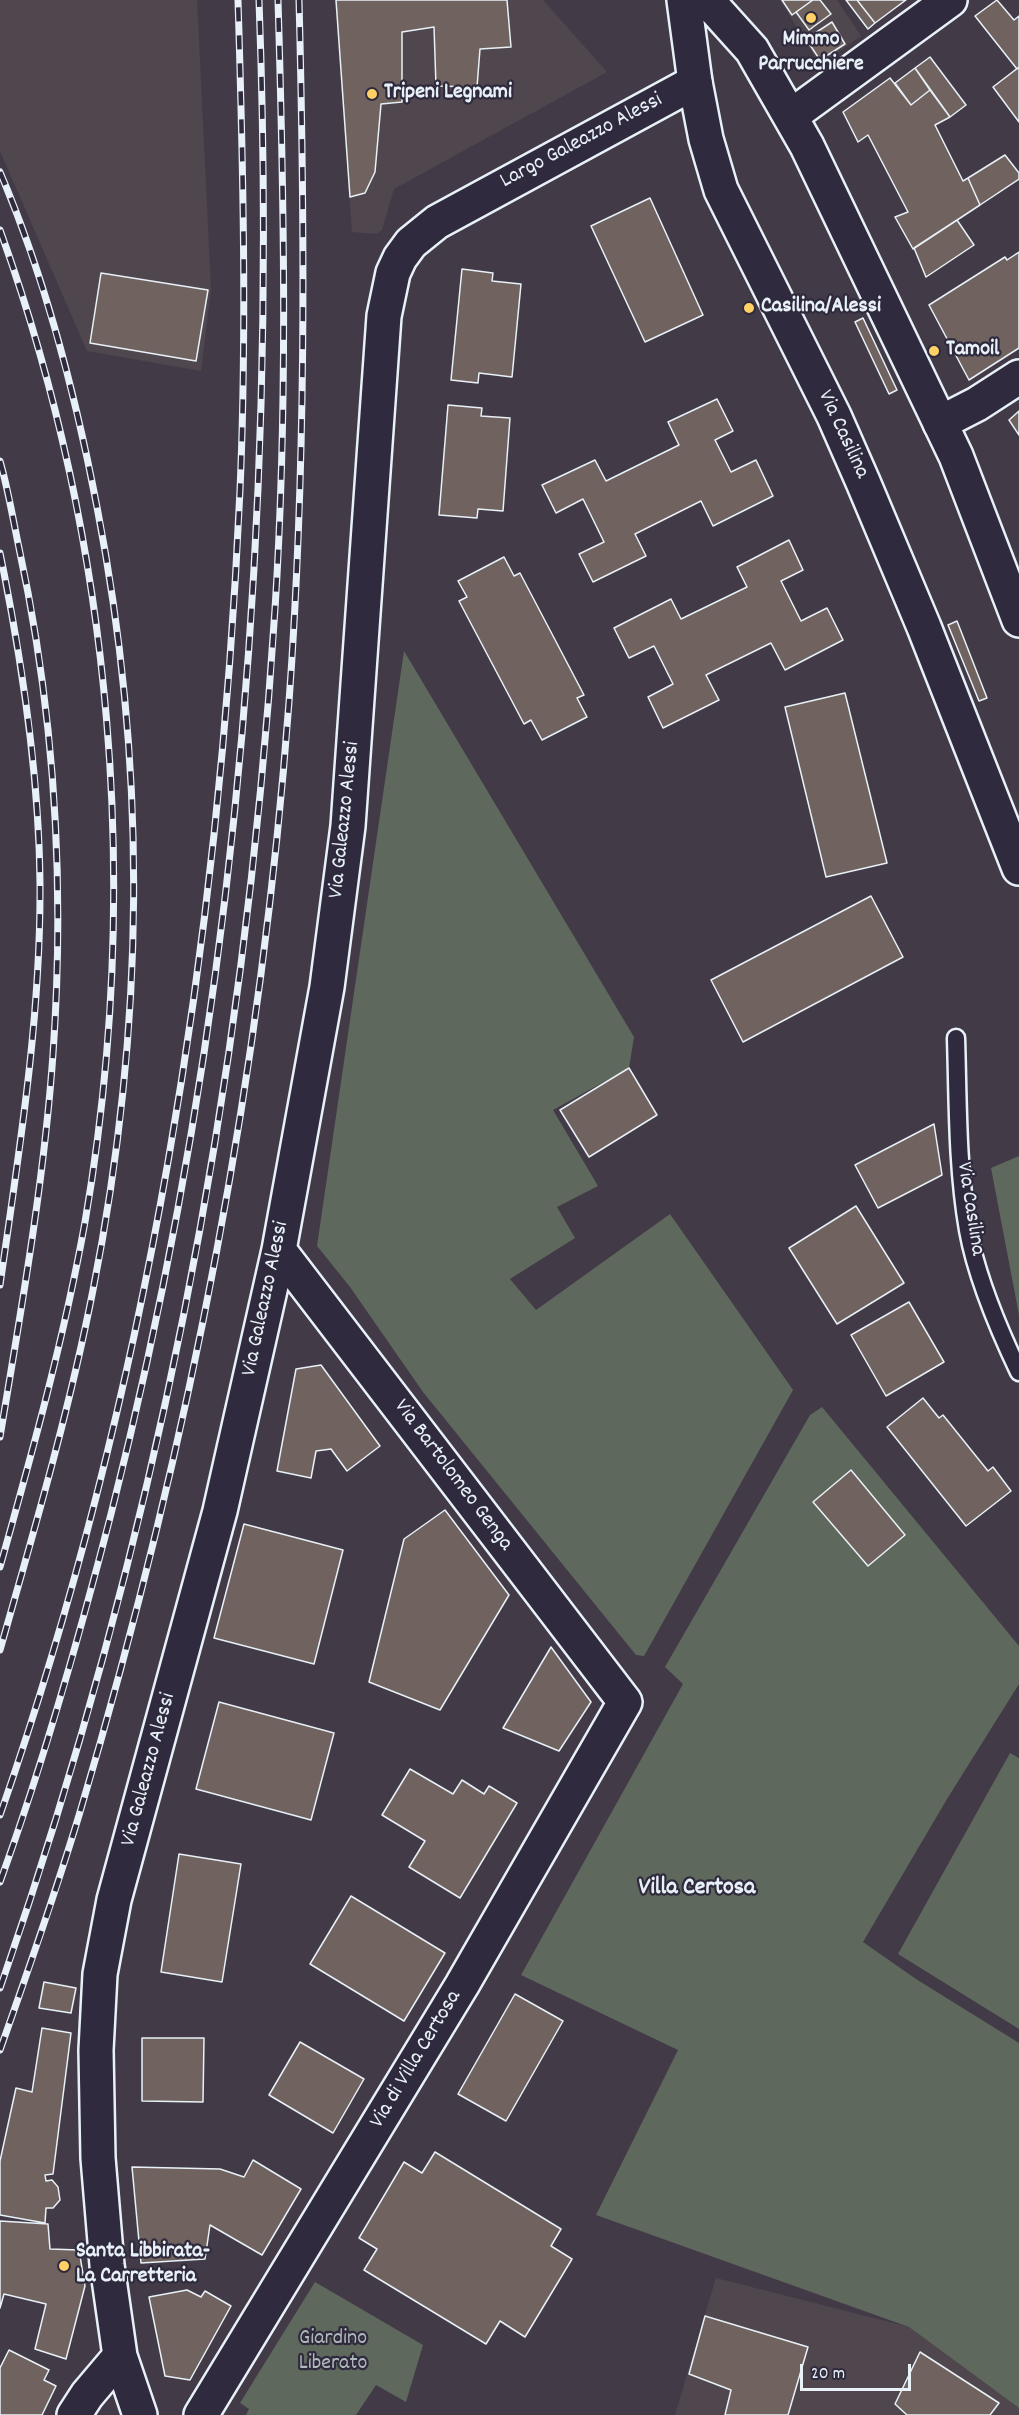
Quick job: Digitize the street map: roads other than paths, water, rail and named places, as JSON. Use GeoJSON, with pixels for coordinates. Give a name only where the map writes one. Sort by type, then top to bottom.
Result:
{"type":"FeatureCollection","features":[{"type":"Feature","properties":{"kind":"street","name":"Via Casilina"},"geometry":{"type":"LineString","coordinates":[[684,0],[695,81],[710,157],[721,190],[834,416],[924,627],[1019,868]]}},
{"type":"Feature","properties":{"kind":"street"},"geometry":{"type":"LineString","coordinates":[[707,0],[752,50],[791,116],[940,423],[967,483],[1019,620]]}},
{"type":"Feature","properties":{"kind":"street"},"geometry":{"type":"LineString","coordinates":[[791,116],[950,0]]}},
{"type":"Feature","properties":{"kind":"street","name":"Largo Galeazzo Alessi"},"geometry":{"type":"LineString","coordinates":[[470,203],[695,81]]}},
{"type":"Feature","properties":{"kind":"street","name":"Via Galeazzo Alessi"},"geometry":{"type":"LineString","coordinates":[[140,2415],[120,2356],[107,2265],[98,2158],[96,2049],[100,1974],[114,1900],[220,1511],[279,1250],[327,987],[348,826],[371,480],[384,316],[389,289],[400,258],[411,243],[437,222],[470,203]]}},
{"type":"Feature","properties":{"kind":"street"},"geometry":{"type":"LineString","coordinates":[[940,423],[977,404],[1019,377]]}},
{"type":"Feature","properties":{"kind":"street","name":"Via Bartolomeo Genga"},"geometry":{"type":"LineString","coordinates":[[279,1250],[625,1702]]}},
{"type":"Feature","properties":{"kind":"street","name":"Via di Villa Certosa"},"geometry":{"type":"LineString","coordinates":[[201,2415],[462,1985],[625,1702]]}},
{"type":"Feature","properties":{"kind":"street"},"geometry":{"type":"LineString","coordinates":[[74,2415],[87,2395],[120,2356]]}},
{"type":"Feature","properties":{"kind":"lane","name":"Via Casilina"},"geometry":{"type":"LineString","coordinates":[[956,1038],[958,1139],[968,1232],[995,1320],[1019,1372]]}},
{"type":"Feature","properties":{"kind":"railway"},"geometry":{"type":"LineString","coordinates":[[0,1815],[52,1655],[97,1493],[136,1328],[168,1162],[194,994],[215,826],[230,658],[240,490],[244,306],[238,0]]}},
{"type":"Feature","properties":{"kind":"railway"},"geometry":{"type":"LineString","coordinates":[[0,1882],[60,1699],[111,1514],[154,1328],[190,1141],[218,952],[239,763],[254,572],[262,382],[263,191],[259,0]]}},
{"type":"Feature","properties":{"kind":"railway"},"geometry":{"type":"LineString","coordinates":[[0,1988],[56,1820],[105,1650],[148,1480],[185,1308],[216,1135],[241,961],[261,785],[275,609],[282,457],[284,304],[278,0]]}},
{"type":"Feature","properties":{"kind":"railway"},"geometry":{"type":"LineString","coordinates":[[0,2050],[52,1902],[80,1812],[119,1676],[154,1539],[186,1401],[214,1263],[239,1123],[260,984],[289,702],[299,526],[303,351],[299,0]]}},
{"type":"Feature","properties":{"kind":"railway"},"geometry":{"type":"LineString","coordinates":[[0,172],[31,252],[57,337],[69,380],[97,507],[114,605],[125,703],[132,801],[134,898],[131,996],[123,1094],[110,1192],[93,1290],[62,1426],[0,1650]]}},
{"type":"Feature","properties":{"kind":"railway"},"geometry":{"type":"LineString","coordinates":[[0,230],[39,350],[69,472],[92,595],[107,720],[113,846],[112,972],[102,1097],[85,1222],[57,1353],[0,1567]]}},
{"type":"Feature","properties":{"kind":"railway"},"geometry":{"type":"LineString","coordinates":[[0,461],[31,611],[49,737],[57,863],[58,927],[53,1054],[44,1150],[0,1437]]}},
{"type":"Feature","properties":{"kind":"railway"},"geometry":{"type":"LineString","coordinates":[[0,553],[33,758],[40,883],[37,984],[28,1085],[0,1285]]}},
{"type":"Feature","properties":{"kind":"place","name":"Mimmo Parrucchiere"},"geometry":{"type":"Point","coordinates":[811,18]}},
{"type":"Feature","properties":{"kind":"place","name":"Tripeni Legnami"},"geometry":{"type":"Point","coordinates":[372,94]}},
{"type":"Feature","properties":{"kind":"place","name":"Casilina/Alessi"},"geometry":{"type":"Point","coordinates":[749,308]}},
{"type":"Feature","properties":{"kind":"place","name":"Tamoil"},"geometry":{"type":"Point","coordinates":[934,351]}},
{"type":"Feature","properties":{"kind":"place","name":"Santa Libbirata- La Carretteria"},"geometry":{"type":"Point","coordinates":[64,2266]}},
{"type":"Feature","properties":{"kind":"district","name":"Villa Certosa"},"geometry":{"type":"Point","coordinates":[697,1890]}},
{"type":"Feature","properties":{"kind":"park label","name":"Giardino Liberato"},"geometry":{"type":"Point","coordinates":[333,2352]}}]}
